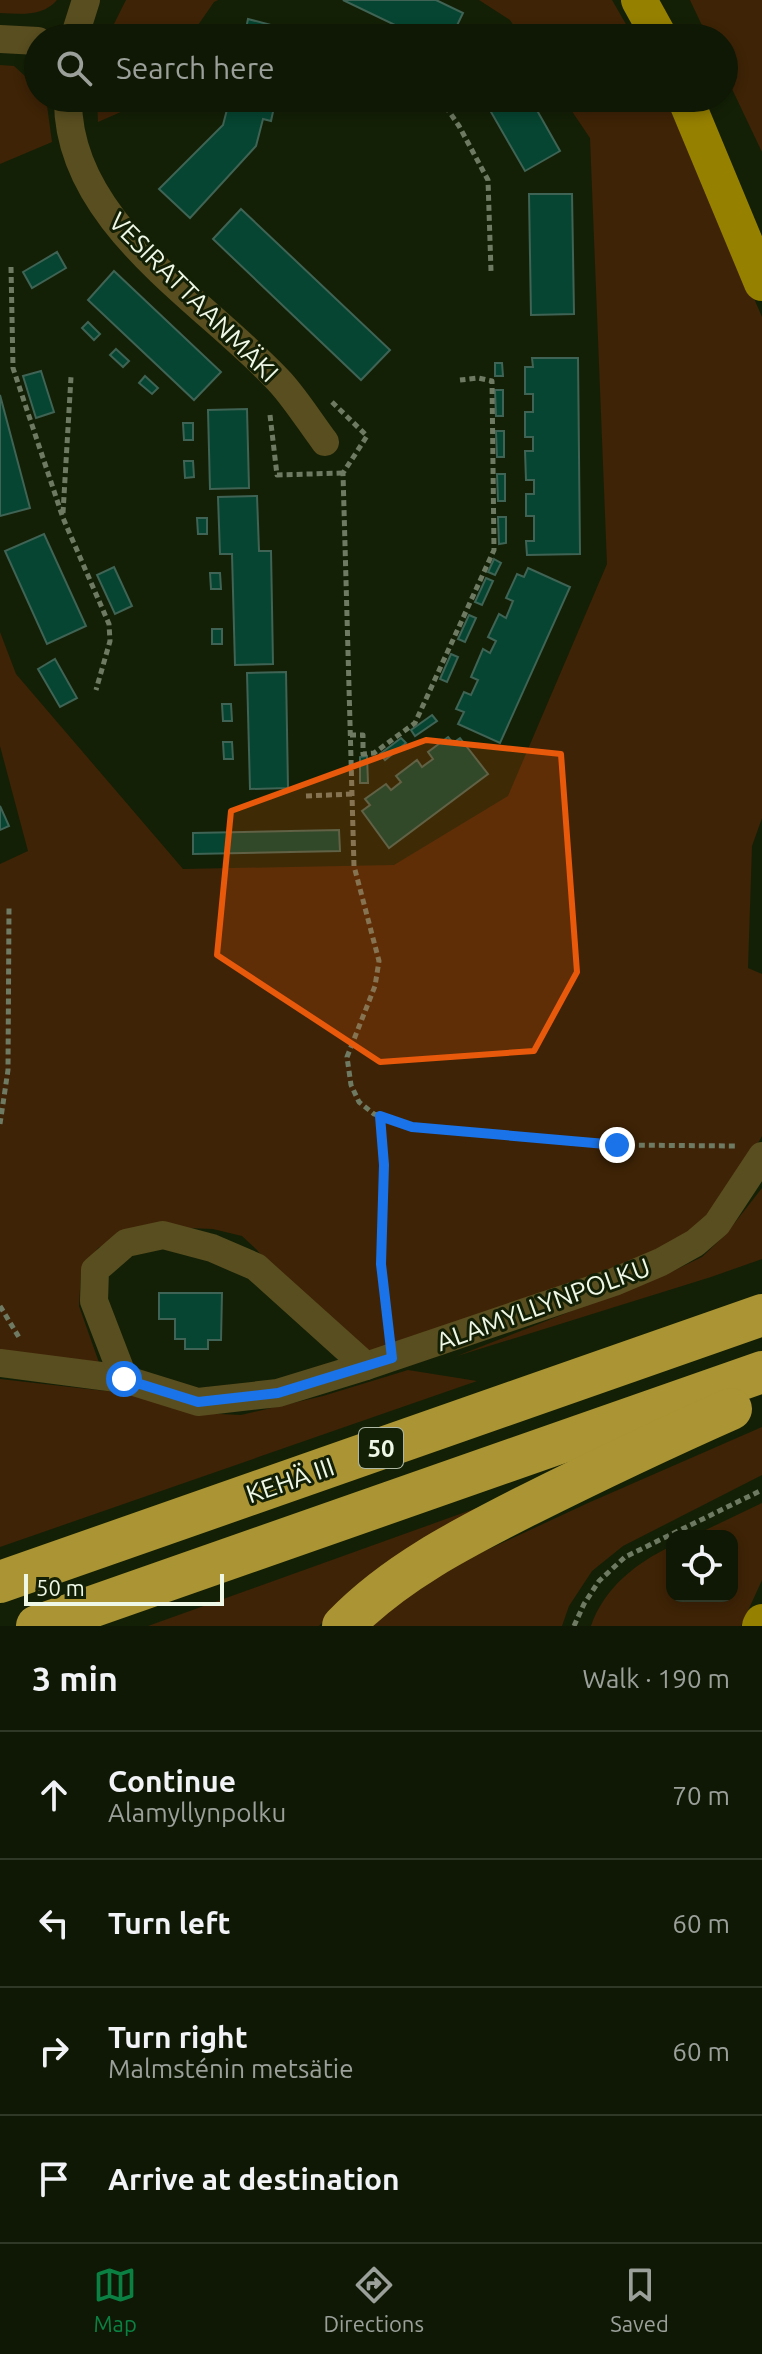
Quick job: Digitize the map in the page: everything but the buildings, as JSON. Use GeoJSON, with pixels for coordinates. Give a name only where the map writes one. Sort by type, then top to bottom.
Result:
{"type":"FeatureCollection","features":[{"type":"Feature","properties":{"kind":"highway","name":"KEHÄ III"},"geometry":{"type":"LineString","coordinates":[[0,1582],[762,1315]]}},
{"type":"Feature","properties":{"kind":"highway","name":"KEHÄ III"},"geometry":{"type":"LineString","coordinates":[[37,1626],[762,1372]]}},
{"type":"Feature","properties":{"kind":"highway"},"geometry":{"type":"LineString","coordinates":[[343,1626],[377,1593],[430,1558],[625,1456],[762,1394]]}},
{"type":"Feature","properties":{"kind":"main road"},"geometry":{"type":"LineString","coordinates":[[639,0],[652,24]]}},
{"type":"Feature","properties":{"kind":"main road"},"geometry":{"type":"LineString","coordinates":[[691,112],[762,283]]}},
{"type":"Feature","properties":{"kind":"street"},"geometry":{"type":"LineString","coordinates":[[78,24],[86,0]]}},
{"type":"Feature","properties":{"kind":"street"},"geometry":{"type":"LineString","coordinates":[[0,39],[24,40]]}},
{"type":"Feature","properties":{"kind":"street","name":"VESIRATTAANMÄKI"},"geometry":{"type":"LineString","coordinates":[[70,112],[72,133],[83,168],[97,197],[115,223],[162,272],[282,383],[325,442]]}},
{"type":"Feature","properties":{"kind":"street","name":"ALAMYLLYNPOLKU"},"geometry":{"type":"LineString","coordinates":[[0,1363],[124,1379],[198,1402],[278,1393],[392,1358],[614,1282],[661,1262],[695,1243],[717,1224],[755,1151]]}},
{"type":"Feature","properties":{"kind":"street"},"geometry":{"type":"LineString","coordinates":[[124,1379],[94,1301],[95,1270],[126,1243],[163,1235],[212,1248],[256,1267],[366,1366]]}},
{"type":"Feature","properties":{"kind":"path"},"geometry":{"type":"LineString","coordinates":[[450,112],[488,180],[491,271]]}},
{"type":"Feature","properties":{"kind":"path"},"geometry":{"type":"LineString","coordinates":[[11,267],[13,368],[63,518],[109,624],[110,641],[96,690]]}},
{"type":"Feature","properties":{"kind":"path"},"geometry":{"type":"LineString","coordinates":[[63,518],[71,377]]}},
{"type":"Feature","properties":{"kind":"path"},"geometry":{"type":"LineString","coordinates":[[350,735],[363,735],[363,754],[374,753],[415,723],[494,550],[492,381],[478,378],[460,380]]}},
{"type":"Feature","properties":{"kind":"path"},"geometry":{"type":"LineString","coordinates":[[343,473],[354,866],[379,961],[375,986],[347,1057],[351,1085],[359,1102],[380,1116],[412,1127],[617,1145],[755,1151]]}},
{"type":"Feature","properties":{"kind":"path"},"geometry":{"type":"LineString","coordinates":[[306,796],[352,794]]}},
{"type":"Feature","properties":{"kind":"path"},"geometry":{"type":"LineString","coordinates":[[0,1124],[8,1070],[9,908]]}},
{"type":"Feature","properties":{"kind":"path"},"geometry":{"type":"LineString","coordinates":[[380,1116],[384,1165],[381,1264],[392,1358]]}},
{"type":"Feature","properties":{"kind":"path"},"geometry":{"type":"LineString","coordinates":[[574,1626],[599,1581],[625,1557],[762,1490]]}},
{"type":"Feature","properties":{"kind":"highlighted area"},"geometry":{"type":"Polygon","coordinates":[[[426,740],[561,754],[577,972],[534,1051],[380,1062],[217,955],[231,811],[426,740]]]}},
{"type":"Feature","properties":{"kind":"shaded area"},"geometry":{"type":"Polygon","coordinates":[[[0,0],[57,0],[38,12],[23,14],[0,13],[0,0]]]}},
{"type":"Feature","properties":{"kind":"shaded area"},"geometry":{"type":"Polygon","coordinates":[[[126,0],[218,0],[199,24],[114,24],[126,0]]]}},
{"type":"Feature","properties":{"kind":"shaded area"},"geometry":{"type":"Polygon","coordinates":[[[479,0],[612,0],[626,24],[513,24],[479,0]]]}},
{"type":"Feature","properties":{"kind":"shaded area"},"geometry":{"type":"Polygon","coordinates":[[[690,0],[762,0],[762,152],[738,101],[738,24],[701,24],[690,0]]]}},
{"type":"Feature","properties":{"kind":"shaded area"},"geometry":{"type":"Polygon","coordinates":[[[0,65],[14,66],[24,75],[24,112],[48,112],[52,142],[0,164],[0,65]]]}},
{"type":"Feature","properties":{"kind":"shaded area"},"geometry":{"type":"Polygon","coordinates":[[[98,112],[121,112],[98,122],[98,112]]]}},
{"type":"Feature","properties":{"kind":"shaded area"},"geometry":{"type":"Polygon","coordinates":[[[572,112],[674,112],[762,317],[762,818],[752,846],[748,968],[762,974],[762,1136],[724,1203],[691,1234],[605,1276],[369,1353],[280,1276],[242,1236],[213,1229],[164,1227],[138,1229],[98,1248],[81,1272],[79,1306],[102,1371],[0,1359],[0,864],[28,851],[0,746],[0,632],[16,674],[183,869],[394,865],[508,796],[607,564],[590,138],[572,112]]]}},
{"type":"Feature","properties":{"kind":"shaded area"},"geometry":{"type":"Polygon","coordinates":[[[762,1188],[762,1259],[457,1356],[702,1257],[726,1234],[762,1188]]]}},
{"type":"Feature","properties":{"kind":"shaded area"},"geometry":{"type":"Polygon","coordinates":[[[408,1370],[477,1381],[0,1547],[0,1379],[132,1394],[198,1413],[241,1415],[323,1396],[408,1370]]]}},
{"type":"Feature","properties":{"kind":"shaded area"},"geometry":{"type":"Polygon","coordinates":[[[762,1427],[762,1475],[623,1546],[592,1571],[569,1606],[562,1626],[372,1626],[395,1606],[457,1564],[762,1427]]]}},
{"type":"Feature","properties":{"kind":"shaded area"},"geometry":{"type":"Polygon","coordinates":[[[499,1500],[349,1595],[319,1626],[148,1626],[499,1500]]]}},
{"type":"Feature","properties":{"kind":"shaded area"},"geometry":{"type":"Polygon","coordinates":[[[762,1503],[762,1580],[741,1626],[591,1626],[613,1588],[634,1568],[666,1549],[666,1602],[738,1602],[738,1530],[706,1530],[762,1503]]]}},
{"type":"Feature","properties":{"kind":"route"},"geometry":{"type":"LineString","coordinates":[[124,1379],[198,1402],[278,1393],[392,1358],[381,1264],[384,1165],[380,1116],[412,1127],[617,1145]]}}]}
